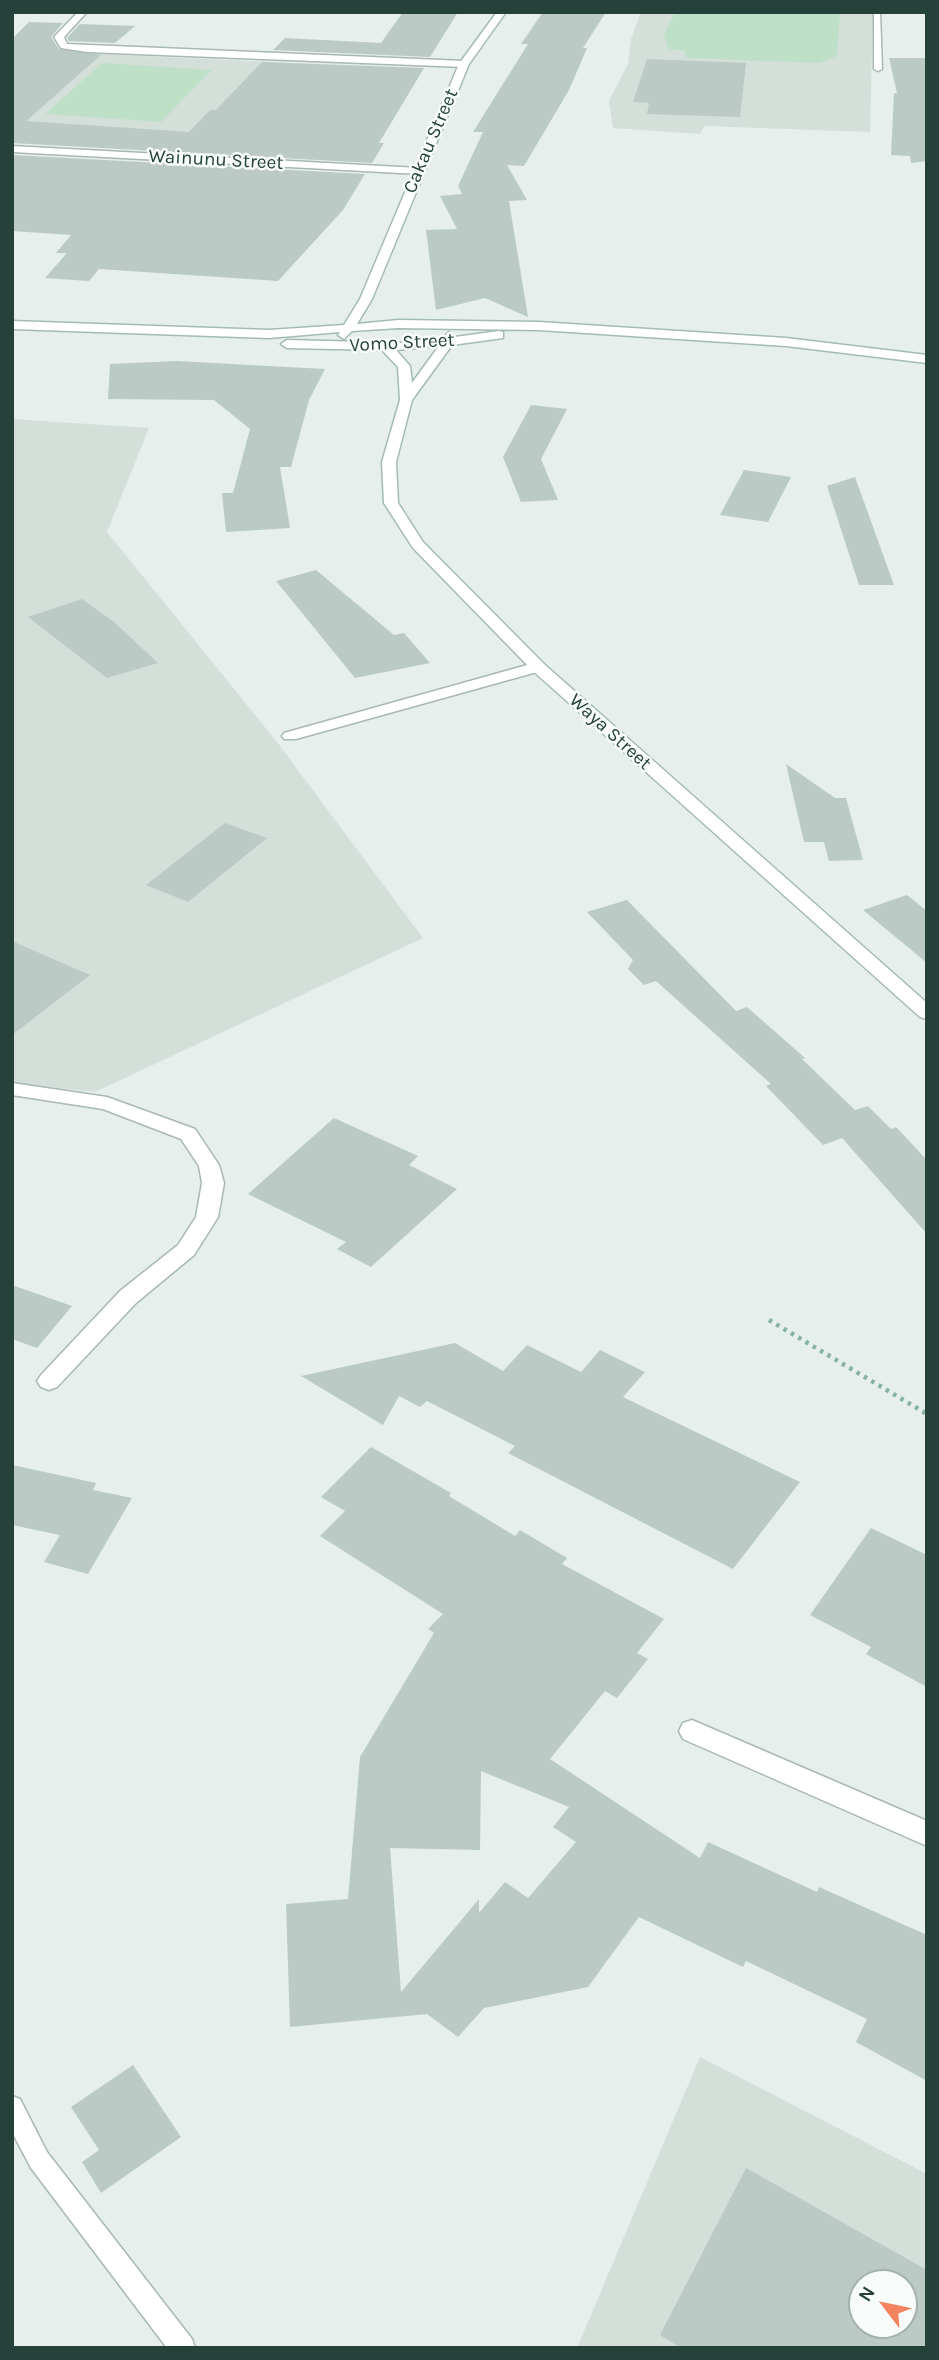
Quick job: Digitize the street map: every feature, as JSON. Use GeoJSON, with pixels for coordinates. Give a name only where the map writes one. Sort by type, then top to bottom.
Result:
{"type":"FeatureCollection","features":[{"type":"Feature","properties":{"kind":"main road"},"geometry":{"type":"LineString","coordinates":[[83,12],[58,37],[64,46],[88,50],[464,64]]}},
{"type":"Feature","properties":{"kind":"main road","name":"Cakau Street"},"geometry":{"type":"LineString","coordinates":[[346,327],[360,312],[464,64],[502,12]]}},
{"type":"Feature","properties":{"kind":"main road","name":"Wainunu Street"},"geometry":{"type":"LineString","coordinates":[[12,149],[419,171]]}},
{"type":"Feature","properties":{"kind":"main road","name":"Cakau Street"},"geometry":{"type":"LineString","coordinates":[[375,278],[380,309],[413,324]]}},
{"type":"Feature","properties":{"kind":"main road","name":"Vomo Street"},"geometry":{"type":"LineString","coordinates":[[12,325],[269,334],[413,324],[539,326],[786,342],[927,359]]}},
{"type":"Feature","properties":{"kind":"main road"},"geometry":{"type":"LineString","coordinates":[[436,324],[447,332],[448,342]]}},
{"type":"Feature","properties":{"kind":"main road"},"geometry":{"type":"LineString","coordinates":[[346,327],[345,339],[352,346]]}},
{"type":"Feature","properties":{"kind":"main road","name":"Vomo Street"},"geometry":{"type":"LineString","coordinates":[[156,332],[243,343],[386,347],[503,335],[649,334]]}},
{"type":"Feature","properties":{"kind":"main road","name":"Waya Street"},"geometry":{"type":"LineString","coordinates":[[406,400],[448,342]]}},
{"type":"Feature","properties":{"kind":"main road","name":"Waya Street"},"geometry":{"type":"LineString","coordinates":[[386,347],[404,366],[406,400],[389,462],[391,503],[418,545],[538,667],[927,1013]]}},
{"type":"Feature","properties":{"kind":"main road"},"geometry":{"type":"LineString","coordinates":[[290,736],[538,667]]}},
{"type":"Feature","properties":{"kind":"main road"},"geometry":{"type":"LineString","coordinates":[[12,1089],[107,1103],[188,1134],[205,1157],[213,1183],[207,1217],[186,1250],[128,1297],[49,1381]]}},
{"type":"Feature","properties":{"kind":"main road"},"geometry":{"type":"LineString","coordinates":[[692,1731],[927,1834]]}},
{"type":"Feature","properties":{"kind":"lane"},"geometry":{"type":"LineString","coordinates":[[877,12],[878,69]]}},
{"type":"Feature","properties":{"kind":"lane"},"geometry":{"type":"LineString","coordinates":[[12,2107],[39,2160],[183,2348]]}},
{"type":"Feature","properties":{"kind":"path"},"geometry":{"type":"LineString","coordinates":[[769,1320],[927,1414]]}},
{"type":"Feature","properties":{"kind":"shaded area"},"geometry":{"type":"Polygon","coordinates":[[[641,12],[873,12],[870,132],[705,126],[700,134],[613,128],[609,101],[628,64],[631,39],[641,12]]]}},
{"type":"Feature","properties":{"kind":"shaded area"},"geometry":{"type":"Polygon","coordinates":[[[12,50],[315,64],[240,151],[12,140],[12,50]]]}},
{"type":"Feature","properties":{"kind":"shaded area"},"geometry":{"type":"Polygon","coordinates":[[[12,419],[149,428],[107,532],[277,742],[423,938],[95,1092],[12,1083],[12,419]]]}},
{"type":"Feature","properties":{"kind":"shaded area"},"geometry":{"type":"Polygon","coordinates":[[[700,2057],[927,2174],[927,2348],[577,2348],[700,2057]]]}},
{"type":"Feature","properties":{"kind":"green space"},"geometry":{"type":"Polygon","coordinates":[[[653,12],[840,12],[837,56],[819,63],[686,58],[685,51],[668,49],[664,35],[674,14],[653,12]]]}},
{"type":"Feature","properties":{"kind":"green space"},"geometry":{"type":"Polygon","coordinates":[[[102,63],[212,70],[161,122],[45,114],[102,63]]]}},
{"type":"Feature","properties":{"kind":"building"},"geometry":{"type":"Polygon","coordinates":[[[403,12],[458,12],[430,57],[273,50],[285,38],[381,43],[403,12]]]}},
{"type":"Feature","properties":{"kind":"building"},"geometry":{"type":"Polygon","coordinates":[[[543,12],[606,12],[583,48],[587,48],[569,90],[524,166],[507,165],[527,200],[509,201],[528,317],[485,298],[436,310],[426,230],[457,229],[440,196],[462,194],[458,186],[483,132],[473,132],[528,44],[521,44],[543,12]]]}},
{"type":"Feature","properties":{"kind":"building"},"geometry":{"type":"Polygon","coordinates":[[[29,22],[63,23],[51,37],[59,49],[101,55],[26,121],[189,132],[210,110],[216,110],[262,62],[424,68],[379,143],[384,143],[372,163],[12,143],[12,39],[29,22]]]}},
{"type":"Feature","properties":{"kind":"building"},"geometry":{"type":"Polygon","coordinates":[[[80,24],[135,26],[115,43],[69,41],[67,38],[80,24]]]}},
{"type":"Feature","properties":{"kind":"building"},"geometry":{"type":"Polygon","coordinates":[[[889,58],[927,58],[927,161],[911,163],[910,156],[891,155],[894,93],[897,93],[889,58]]]}},
{"type":"Feature","properties":{"kind":"building"},"geometry":{"type":"Polygon","coordinates":[[[647,59],[746,63],[740,117],[647,114],[649,103],[633,102],[647,59]]]}},
{"type":"Feature","properties":{"kind":"building"},"geometry":{"type":"Polygon","coordinates":[[[12,155],[365,174],[343,210],[278,281],[99,269],[89,281],[45,278],[67,253],[56,253],[71,235],[12,231],[12,155]]]}},
{"type":"Feature","properties":{"kind":"building"},"geometry":{"type":"Polygon","coordinates":[[[176,361],[325,369],[309,400],[291,467],[280,467],[290,528],[226,532],[222,493],[233,493],[250,429],[214,400],[108,399],[110,364],[176,361]]]}},
{"type":"Feature","properties":{"kind":"building"},"geometry":{"type":"Polygon","coordinates":[[[531,405],[567,409],[541,459],[558,500],[521,502],[503,457],[531,405]]]}},
{"type":"Feature","properties":{"kind":"building"},"geometry":{"type":"Polygon","coordinates":[[[744,470],[791,477],[768,522],[720,515],[744,470]]]}},
{"type":"Feature","properties":{"kind":"building"},"geometry":{"type":"Polygon","coordinates":[[[855,477],[894,585],[859,585],[827,486],[855,477]]]}},
{"type":"Feature","properties":{"kind":"building"},"geometry":{"type":"Polygon","coordinates":[[[316,570],[394,635],[404,633],[430,663],[355,678],[276,581],[316,570]]]}},
{"type":"Feature","properties":{"kind":"building"},"geometry":{"type":"Polygon","coordinates":[[[82,599],[114,622],[158,663],[107,678],[28,617],[82,599]]]}},
{"type":"Feature","properties":{"kind":"building"},"geometry":{"type":"Polygon","coordinates":[[[786,764],[835,798],[846,798],[863,860],[829,861],[824,842],[804,842],[786,764]]]}},
{"type":"Feature","properties":{"kind":"building"},"geometry":{"type":"Polygon","coordinates":[[[225,823],[267,838],[188,902],[146,885],[225,823]]]}},
{"type":"Feature","properties":{"kind":"building"},"geometry":{"type":"Polygon","coordinates":[[[907,895],[927,911],[927,963],[863,910],[907,895]]]}},
{"type":"Feature","properties":{"kind":"building"},"geometry":{"type":"Polygon","coordinates":[[[627,900],[736,1011],[747,1007],[805,1058],[802,1059],[855,1110],[868,1106],[891,1129],[896,1127],[927,1160],[927,1234],[842,1138],[823,1145],[766,1086],[771,1084],[656,981],[644,985],[628,969],[633,960],[587,912],[627,900]]]}},
{"type":"Feature","properties":{"kind":"building"},"geometry":{"type":"Polygon","coordinates":[[[12,941],[90,975],[12,1035],[12,941]]]}},
{"type":"Feature","properties":{"kind":"building"},"geometry":{"type":"Polygon","coordinates":[[[334,1118],[418,1156],[409,1165],[457,1189],[371,1267],[337,1249],[346,1242],[248,1194],[334,1118]]]}},
{"type":"Feature","properties":{"kind":"building"},"geometry":{"type":"Polygon","coordinates":[[[12,1285],[72,1306],[37,1348],[12,1339],[12,1285]]]}},
{"type":"Feature","properties":{"kind":"building"},"geometry":{"type":"Polygon","coordinates":[[[455,1343],[503,1371],[527,1345],[581,1372],[600,1350],[645,1372],[623,1397],[800,1482],[733,1569],[508,1453],[515,1446],[427,1401],[420,1407],[399,1396],[383,1425],[301,1376],[455,1343]]]}},
{"type":"Feature","properties":{"kind":"building"},"geometry":{"type":"Polygon","coordinates":[[[371,1447],[451,1493],[449,1496],[515,1536],[520,1530],[567,1558],[562,1564],[664,1619],[637,1653],[648,1659],[617,1698],[605,1691],[550,1759],[700,1858],[708,1842],[817,1892],[819,1887],[927,1935],[927,2081],[856,2042],[867,2019],[746,1961],[743,1967],[639,1917],[588,1987],[484,2008],[458,2037],[427,2014],[290,2027],[286,1904],[348,1899],[360,1757],[434,1633],[428,1629],[443,1614],[320,1536],[345,1511],[321,1497],[371,1447]],[[481,1771],[480,1850],[390,1848],[401,1992],[479,1899],[479,1913],[505,1882],[528,1898],[576,1842],[553,1827],[569,1807],[481,1771]]]}},
{"type":"Feature","properties":{"kind":"building"},"geometry":{"type":"Polygon","coordinates":[[[12,1465],[96,1483],[93,1490],[132,1498],[88,1574],[44,1562],[60,1535],[12,1525],[12,1465]]]}},
{"type":"Feature","properties":{"kind":"building"},"geometry":{"type":"Polygon","coordinates":[[[871,1528],[927,1555],[927,1687],[866,1654],[871,1647],[810,1615],[871,1528]]]}},
{"type":"Feature","properties":{"kind":"building"},"geometry":{"type":"Polygon","coordinates":[[[133,2065],[181,2137],[101,2193],[82,2162],[99,2150],[71,2107],[133,2065]]]}},
{"type":"Feature","properties":{"kind":"building"},"geometry":{"type":"Polygon","coordinates":[[[746,2168],[927,2270],[927,2348],[681,2348],[660,2335],[746,2168]]]}}]}
